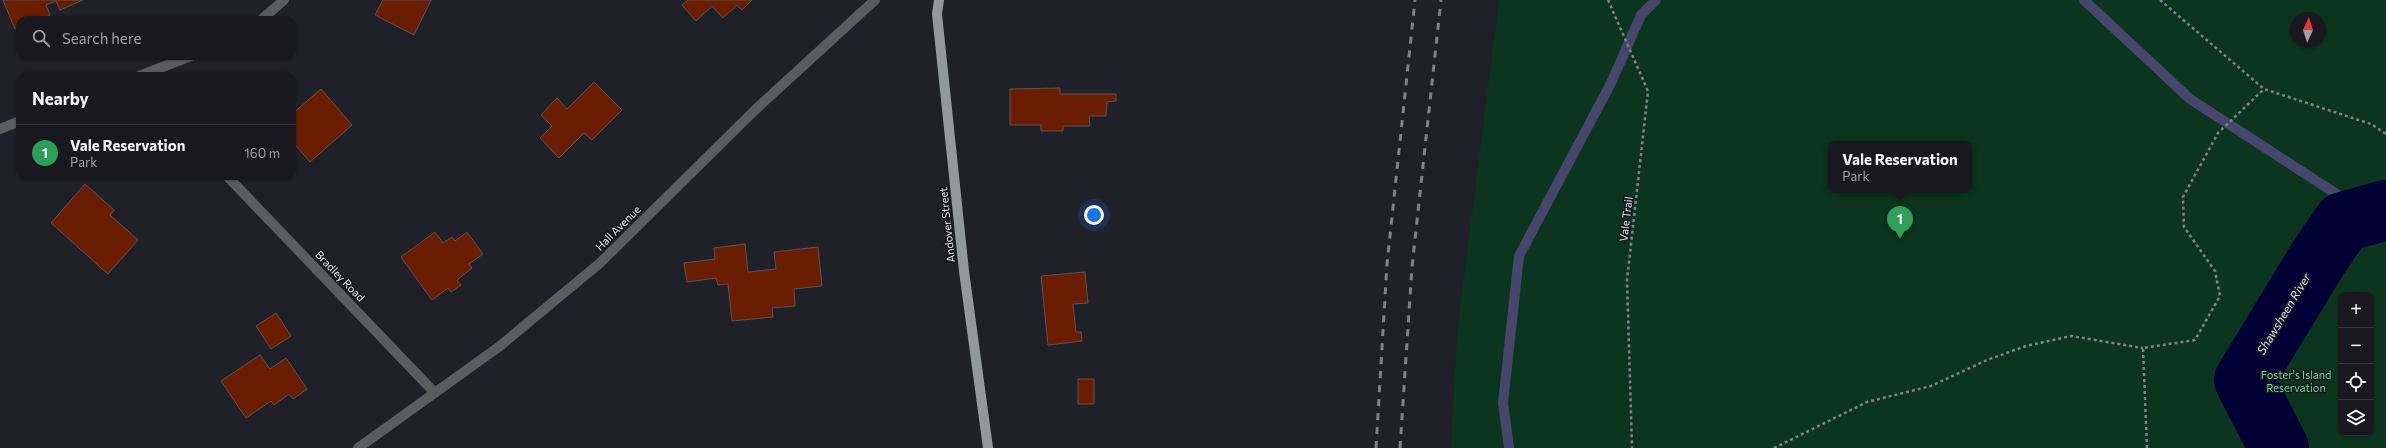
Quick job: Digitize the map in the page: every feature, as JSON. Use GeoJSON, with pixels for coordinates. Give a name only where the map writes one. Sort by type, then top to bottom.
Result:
{"type":"FeatureCollection","features":[{"type":"Feature","properties":{"kind":"main road","name":"Andover Street"},"geometry":{"type":"LineString","coordinates":[[939,0],[937,14],[964,271],[988,448]]}},
{"type":"Feature","properties":{"kind":"street"},"geometry":{"type":"LineString","coordinates":[[266,16],[284,0]]}},
{"type":"Feature","properties":{"kind":"street","name":"Hall Avenue"},"geometry":{"type":"LineString","coordinates":[[358,448],[500,346],[600,263],[754,110],[875,0]]}},
{"type":"Feature","properties":{"kind":"street"},"geometry":{"type":"LineString","coordinates":[[149,72],[181,60]]}},
{"type":"Feature","properties":{"kind":"street"},"geometry":{"type":"LineString","coordinates":[[0,129],[16,123]]}},
{"type":"Feature","properties":{"kind":"street","name":"Bradley Road"},"geometry":{"type":"LineString","coordinates":[[231,180],[435,393]]}},
{"type":"Feature","properties":{"kind":"path","name":"Vale Trail"},"geometry":{"type":"LineString","coordinates":[[1608,0],[1648,92],[1627,280],[1632,448]]}},
{"type":"Feature","properties":{"kind":"path"},"geometry":{"type":"LineString","coordinates":[[2160,0],[2264,89],[2371,124],[2386,134]]}},
{"type":"Feature","properties":{"kind":"path"},"geometry":{"type":"LineString","coordinates":[[1774,448],[1867,402],[1931,386],[1987,360],[2026,346],[2071,336],[2143,348],[2195,340],[2220,296],[2215,271],[2184,227],[2184,197],[2218,133],[2264,89]]}},
{"type":"Feature","properties":{"kind":"path"},"geometry":{"type":"LineString","coordinates":[[2143,348],[2147,448]]}},
{"type":"Feature","properties":{"kind":"green space","name":"Foster's Island Reservation"},"geometry":{"type":"Polygon","coordinates":[[[1499,0],[2386,0],[2386,448],[1451,448],[1457,334],[1499,0]]]}},
{"type":"Feature","properties":{"kind":"building"},"geometry":{"type":"Polygon","coordinates":[[[3,0],[83,0],[60,10],[56,1],[46,5],[50,15],[47,16],[16,16],[15,29],[3,0]]]}},
{"type":"Feature","properties":{"kind":"building"},"geometry":{"type":"Polygon","coordinates":[[[383,0],[431,0],[414,35],[375,15],[383,0]]]}},
{"type":"Feature","properties":{"kind":"building"},"geometry":{"type":"Polygon","coordinates":[[[688,0],[752,0],[742,10],[737,5],[723,18],[712,6],[696,21],[682,5],[688,0]]]}},
{"type":"Feature","properties":{"kind":"building"},"geometry":{"type":"Polygon","coordinates":[[[594,82],[622,110],[592,140],[584,133],[559,158],[540,138],[552,126],[541,115],[557,98],[567,109],[594,82]]]}},
{"type":"Feature","properties":{"kind":"building"},"geometry":{"type":"Polygon","coordinates":[[[1060,88],[1060,94],[1116,94],[1116,101],[1107,102],[1106,116],[1089,116],[1090,126],[1063,126],[1063,131],[1041,131],[1041,125],[1010,125],[1010,89],[1060,88]]]}},
{"type":"Feature","properties":{"kind":"building"},"geometry":{"type":"Polygon","coordinates":[[[321,89],[352,125],[310,162],[296,146],[296,111],[321,89]]]}},
{"type":"Feature","properties":{"kind":"building"},"geometry":{"type":"Polygon","coordinates":[[[85,184],[114,210],[110,215],[138,240],[108,274],[51,223],[85,184]]]}},
{"type":"Feature","properties":{"kind":"building"},"geometry":{"type":"Polygon","coordinates":[[[435,232],[443,243],[452,237],[455,241],[467,232],[483,254],[469,264],[472,268],[457,280],[461,285],[451,292],[448,288],[432,300],[401,257],[435,232]]]}},
{"type":"Feature","properties":{"kind":"building"},"geometry":{"type":"Polygon","coordinates":[[[745,244],[748,272],[776,269],[774,252],[818,247],[822,286],[794,289],[795,306],[772,308],[773,317],[732,321],[728,284],[718,285],[716,278],[687,282],[684,263],[715,259],[714,248],[745,244]]]}},
{"type":"Feature","properties":{"kind":"building"},"geometry":{"type":"Polygon","coordinates":[[[1085,272],[1088,303],[1073,304],[1076,332],[1081,332],[1082,341],[1048,345],[1041,276],[1085,272]]]}},
{"type":"Feature","properties":{"kind":"building"},"geometry":{"type":"Polygon","coordinates":[[[276,313],[291,336],[271,349],[256,326],[276,313]]]}},
{"type":"Feature","properties":{"kind":"building"},"geometry":{"type":"Polygon","coordinates":[[[260,355],[270,369],[286,358],[307,389],[293,399],[289,394],[274,405],[271,401],[246,418],[221,381],[260,355]]]}},
{"type":"Feature","properties":{"kind":"building"},"geometry":{"type":"Polygon","coordinates":[[[1078,379],[1094,379],[1094,404],[1078,404],[1078,379]]]}},
{"type":"Feature","properties":{"kind":"waterway"},"geometry":{"type":"LineString","coordinates":[[1509,448],[1503,403],[1519,256],[1611,83],[1641,15],[1656,0]]}},
{"type":"Feature","properties":{"kind":"waterway"},"geometry":{"type":"LineString","coordinates":[[2084,0],[2190,99],[2369,215]]}},
{"type":"Feature","properties":{"kind":"waterway","name":"Shawsheen River"},"geometry":{"type":"LineString","coordinates":[[2279,448],[2244,380],[2319,257],[2343,222],[2386,210]]}},
{"type":"Feature","properties":{"kind":"railway"},"geometry":{"type":"LineString","coordinates":[[1376,448],[1387,264],[1415,0]]}},
{"type":"Feature","properties":{"kind":"railway"},"geometry":{"type":"LineString","coordinates":[[1400,448],[1412,267],[1441,0]]}},
{"type":"Feature","properties":{"kind":"place","name":"Vale Reservation"},"geometry":{"type":"Point","coordinates":[1900,239]}}]}
